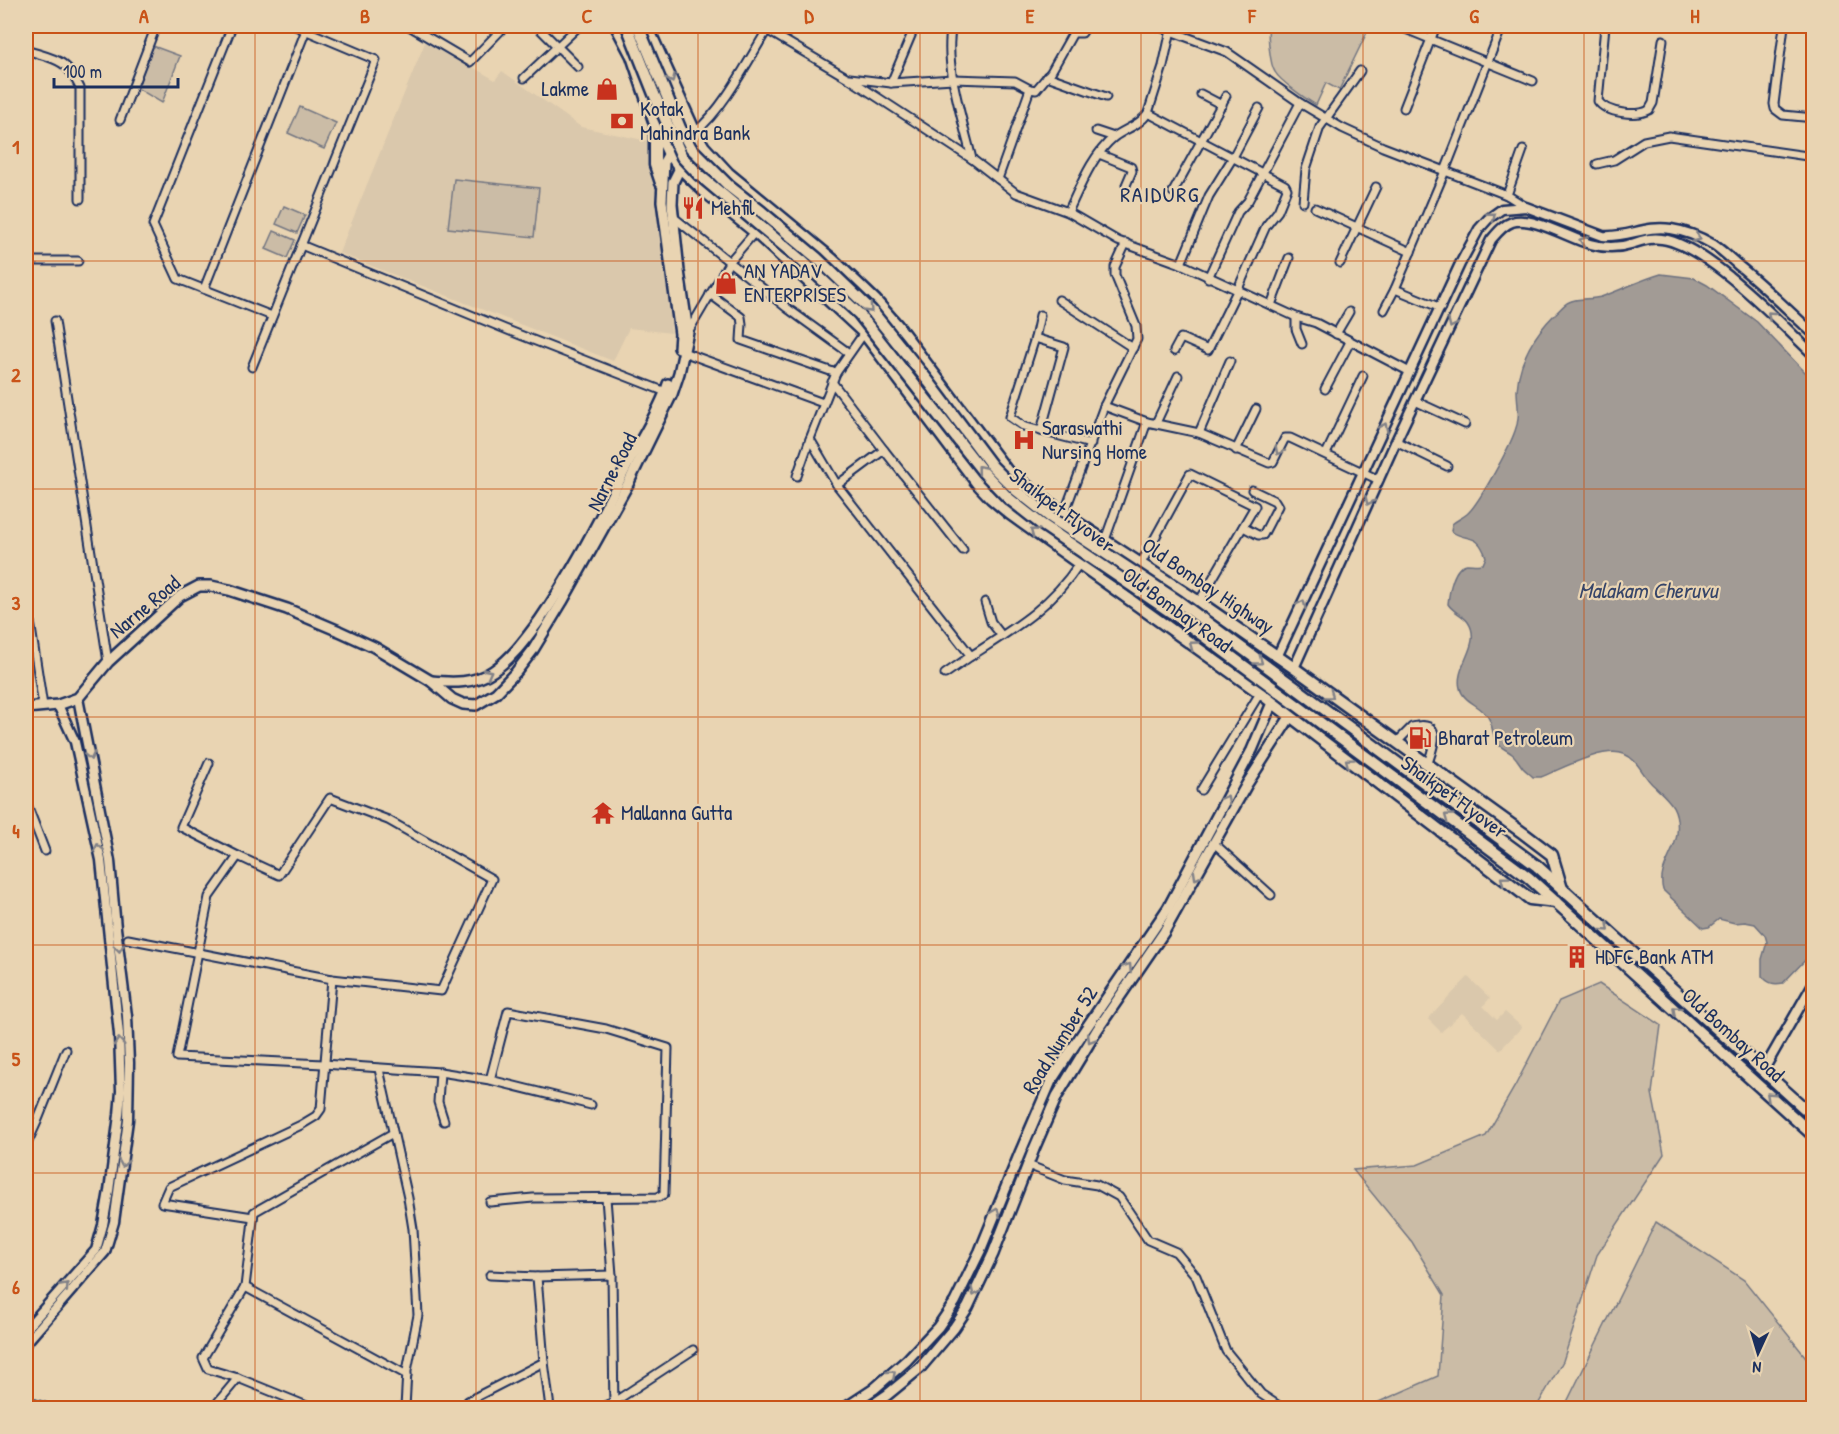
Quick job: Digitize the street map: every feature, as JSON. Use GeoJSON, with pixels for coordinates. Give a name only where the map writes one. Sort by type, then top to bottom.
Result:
{"type":"FeatureCollection","features":[{"type":"Feature","properties":{"kind":"main road","name":"Old Bombay Road"},"geometry":{"type":"LineString","coordinates":[[616,26],[632,56],[656,127],[668,152],[680,168],[704,191],[755,232],[864,333],[977,483],[991,498],[1260,693],[1530,899],[1556,902],[1814,1136]]}},
{"type":"Feature","properties":{"kind":"main road","name":"Shaikpet Flyover"},"geometry":{"type":"LineString","coordinates":[[627,26],[682,157],[707,183],[802,261],[859,314],[983,472],[1008,498],[1041,524],[1178,617],[1528,877],[1556,902]]}},
{"type":"Feature","properties":{"kind":"main road","name":"Shaikpet Flyover"},"geometry":{"type":"LineString","coordinates":[[638,26],[680,128],[692,148],[730,187],[817,258],[871,310],[992,466],[1016,490],[1049,516],[1187,608],[1538,866],[1562,888]]}},
{"type":"Feature","properties":{"kind":"main road","name":"Old Bombay Highway"},"geometry":{"type":"LineString","coordinates":[[647,26],[694,132],[704,147],[728,173],[832,259],[875,300],[1007,471],[1064,514],[1199,602],[1294,668],[1552,855],[1562,888]]}},
{"type":"Feature","properties":{"kind":"main road"},"geometry":{"type":"LineString","coordinates":[[656,127],[655,165],[661,183]]}},
{"type":"Feature","properties":{"kind":"main road"},"geometry":{"type":"LineString","coordinates":[[668,152],[694,132]]}},
{"type":"Feature","properties":{"kind":"main road","name":"Narne Road"},"geometry":{"type":"LineString","coordinates":[[431,681],[455,683],[476,679],[502,664],[524,642],[556,597],[666,392],[678,355],[680,334],[662,201],[661,183],[668,152]]}},
{"type":"Feature","properties":{"kind":"main road","name":"Narne Road"},"geometry":{"type":"LineString","coordinates":[[78,698],[108,662],[180,596],[199,586],[211,586],[286,609],[339,631],[374,647],[431,681],[452,699],[463,704],[476,705],[496,693],[533,650],[628,484],[672,394],[688,332],[672,216],[673,182],[680,168]]}},
{"type":"Feature","properties":{"kind":"main road"},"geometry":{"type":"LineString","coordinates":[[26,708],[58,705],[78,698]]}},
{"type":"Feature","properties":{"kind":"main road","name":"Road Number 52"},"geometry":{"type":"LineString","coordinates":[[845,1408],[874,1389],[908,1360],[932,1334],[955,1302],[980,1251],[1024,1142],[1052,1081],[1168,908],[1252,750],[1272,703]]}},
{"type":"Feature","properties":{"kind":"main road","name":"Road Number 52"},"geometry":{"type":"LineString","coordinates":[[868,1408],[920,1368],[963,1314],[993,1254],[1057,1096],[1097,1030],[1164,932],[1251,776],[1290,717]]}},
{"type":"Feature","properties":{"kind":"main road"},"geometry":{"type":"LineString","coordinates":[[1562,888],[1814,1117]]}},
{"type":"Feature","properties":{"kind":"street"},"geometry":{"type":"LineString","coordinates":[[120,120],[156,26]]}},
{"type":"Feature","properties":{"kind":"street"},"geometry":{"type":"LineString","coordinates":[[232,26],[153,225],[178,279],[272,316]]}},
{"type":"Feature","properties":{"kind":"street"},"geometry":{"type":"LineString","coordinates":[[252,367],[376,60],[295,26]]}},
{"type":"Feature","properties":{"kind":"street"},"geometry":{"type":"LineString","coordinates":[[409,26],[470,62],[505,26]]}},
{"type":"Feature","properties":{"kind":"street"},"geometry":{"type":"LineString","coordinates":[[537,26],[578,67]]}},
{"type":"Feature","properties":{"kind":"street"},"geometry":{"type":"LineString","coordinates":[[524,78],[579,26]]}},
{"type":"Feature","properties":{"kind":"street"},"geometry":{"type":"LineString","coordinates":[[760,26],[848,78],[972,159],[1016,193],[1068,212],[1118,241],[1181,264],[1296,317],[1316,323],[1410,372]]}},
{"type":"Feature","properties":{"kind":"street"},"geometry":{"type":"LineString","coordinates":[[891,83],[914,26]]}},
{"type":"Feature","properties":{"kind":"street"},"geometry":{"type":"LineString","coordinates":[[952,26],[949,37],[953,80],[972,159]]}},
{"type":"Feature","properties":{"kind":"street"},"geometry":{"type":"LineString","coordinates":[[848,78],[891,83],[953,80],[1015,81],[1036,90],[1073,33],[1082,33],[1086,26]]}},
{"type":"Feature","properties":{"kind":"street"},"geometry":{"type":"LineString","coordinates":[[1157,26],[1227,52],[1300,103],[1383,147],[1507,195],[1526,207],[1603,236],[1628,235],[1640,230],[1671,229],[1714,245],[1766,288],[1814,334]]}},
{"type":"Feature","properties":{"kind":"street"},"geometry":{"type":"LineString","coordinates":[[1180,33],[1184,26]]}},
{"type":"Feature","properties":{"kind":"street"},"geometry":{"type":"LineString","coordinates":[[1398,26],[1533,81]]}},
{"type":"Feature","properties":{"kind":"street"},"geometry":{"type":"LineString","coordinates":[[1404,108],[1436,26]]}},
{"type":"Feature","properties":{"kind":"street"},"geometry":{"type":"LineString","coordinates":[[1384,310],[1395,289],[1502,26]]}},
{"type":"Feature","properties":{"kind":"street"},"geometry":{"type":"LineString","coordinates":[[1605,26],[1598,101],[1608,110],[1638,114],[1649,110],[1653,103],[1663,40]]}},
{"type":"Feature","properties":{"kind":"street"},"geometry":{"type":"LineString","coordinates":[[1785,26],[1775,109],[1783,115],[1814,118]]}},
{"type":"Feature","properties":{"kind":"street"},"geometry":{"type":"LineString","coordinates":[[204,289],[306,30]]}},
{"type":"Feature","properties":{"kind":"street"},"geometry":{"type":"LineString","coordinates":[[694,132],[703,126],[716,111],[767,30]]}},
{"type":"Feature","properties":{"kind":"street"},"geometry":{"type":"LineString","coordinates":[[1068,212],[1099,154],[1114,137],[1140,122],[1148,113],[1163,66],[1171,30]]}},
{"type":"Feature","properties":{"kind":"street"},"geometry":{"type":"LineString","coordinates":[[26,51],[60,60],[72,72],[80,88],[80,199]]}},
{"type":"Feature","properties":{"kind":"street"},"geometry":{"type":"LineString","coordinates":[[1303,202],[1306,169],[1315,140],[1325,118],[1360,71]]}},
{"type":"Feature","properties":{"kind":"street"},"geometry":{"type":"LineString","coordinates":[[1047,76],[1106,97]]}},
{"type":"Feature","properties":{"kind":"street"},"geometry":{"type":"LineString","coordinates":[[998,179],[1030,89]]}},
{"type":"Feature","properties":{"kind":"street"},"geometry":{"type":"LineString","coordinates":[[1200,94],[1222,105]]}},
{"type":"Feature","properties":{"kind":"street"},"geometry":{"type":"LineString","coordinates":[[1173,192],[1227,96]]}},
{"type":"Feature","properties":{"kind":"street"},"geometry":{"type":"LineString","coordinates":[[1208,278],[1238,212],[1248,201],[1300,103]]}},
{"type":"Feature","properties":{"kind":"street"},"geometry":{"type":"LineString","coordinates":[[1181,264],[1209,195],[1232,159],[1259,108]]}},
{"type":"Feature","properties":{"kind":"street"},"geometry":{"type":"LineString","coordinates":[[1148,113],[1285,186],[1287,192],[1278,212],[1266,226],[1238,291],[1208,350],[1181,338],[1174,351]]}},
{"type":"Feature","properties":{"kind":"street"},"geometry":{"type":"LineString","coordinates":[[1096,131],[1114,137]]}},
{"type":"Feature","properties":{"kind":"street"},"geometry":{"type":"LineString","coordinates":[[1597,164],[1614,160],[1644,141],[1669,136],[1814,157]]}},
{"type":"Feature","properties":{"kind":"street"},"geometry":{"type":"LineString","coordinates":[[1507,195],[1522,150]]}},
{"type":"Feature","properties":{"kind":"street"},"geometry":{"type":"LineString","coordinates":[[1099,154],[1131,167],[1132,171],[1126,185]]}},
{"type":"Feature","properties":{"kind":"street"},"geometry":{"type":"LineString","coordinates":[[1340,264],[1376,188]]}},
{"type":"Feature","properties":{"kind":"street"},"geometry":{"type":"LineString","coordinates":[[1277,657],[1460,264],[1479,229],[1502,209],[1526,207]]}},
{"type":"Feature","properties":{"kind":"street"},"geometry":{"type":"LineString","coordinates":[[1315,208],[1410,252]]}},
{"type":"Feature","properties":{"kind":"street"},"geometry":{"type":"LineString","coordinates":[[672,216],[849,353]]}},
{"type":"Feature","properties":{"kind":"street"},"geometry":{"type":"LineString","coordinates":[[1294,668],[1378,480],[1491,240],[1510,223],[1520,220],[1591,245],[1603,247],[1632,244],[1645,238],[1661,238],[1677,242],[1707,259],[1740,286],[1814,355]]}},
{"type":"Feature","properties":{"kind":"street"},"geometry":{"type":"LineString","coordinates":[[1661,238],[1663,229]]}},
{"type":"Feature","properties":{"kind":"street"},"geometry":{"type":"LineString","coordinates":[[688,332],[730,261],[755,232]]}},
{"type":"Feature","properties":{"kind":"street"},"geometry":{"type":"LineString","coordinates":[[1603,236],[1603,247]]}},
{"type":"Feature","properties":{"kind":"street"},"geometry":{"type":"LineString","coordinates":[[1064,514],[1104,406],[1137,339],[1136,326],[1115,274],[1115,267],[1126,243]]}},
{"type":"Feature","properties":{"kind":"street"},"geometry":{"type":"LineString","coordinates":[[301,245],[666,392]]}},
{"type":"Feature","properties":{"kind":"street"},"geometry":{"type":"LineString","coordinates":[[1271,305],[1289,258]]}},
{"type":"Feature","properties":{"kind":"street"},"geometry":{"type":"LineString","coordinates":[[26,261],[78,261]]}},
{"type":"Feature","properties":{"kind":"street"},"geometry":{"type":"LineString","coordinates":[[1395,289],[1441,308]]}},
{"type":"Feature","properties":{"kind":"street"},"geometry":{"type":"LineString","coordinates":[[710,294],[741,317],[741,340],[836,373]]}},
{"type":"Feature","properties":{"kind":"street"},"geometry":{"type":"LineString","coordinates":[[1059,300],[1133,348]]}},
{"type":"Feature","properties":{"kind":"street"},"geometry":{"type":"LineString","coordinates":[[1336,334],[1349,312]]}},
{"type":"Feature","properties":{"kind":"street"},"geometry":{"type":"LineString","coordinates":[[1040,315],[1010,417],[1023,426],[1091,444]]}},
{"type":"Feature","properties":{"kind":"street"},"geometry":{"type":"LineString","coordinates":[[1296,317],[1296,329],[1302,344]]}},
{"type":"Feature","properties":{"kind":"street"},"geometry":{"type":"LineString","coordinates":[[55,321],[108,662]]}},
{"type":"Feature","properties":{"kind":"street"},"geometry":{"type":"LineString","coordinates":[[797,476],[836,373],[864,333]]}},
{"type":"Feature","properties":{"kind":"street"},"geometry":{"type":"LineString","coordinates":[[1035,338],[1064,347],[1041,430]]}},
{"type":"Feature","properties":{"kind":"street"},"geometry":{"type":"LineString","coordinates":[[1325,389],[1350,342]]}},
{"type":"Feature","properties":{"kind":"street"},"geometry":{"type":"LineString","coordinates":[[683,352],[823,403]]}},
{"type":"Feature","properties":{"kind":"street"},"geometry":{"type":"LineString","coordinates":[[1199,433],[1230,361]]}},
{"type":"Feature","properties":{"kind":"street"},"geometry":{"type":"LineString","coordinates":[[1156,423],[1178,376]]}},
{"type":"Feature","properties":{"kind":"street"},"geometry":{"type":"LineString","coordinates":[[1326,454],[1364,376]]}},
{"type":"Feature","properties":{"kind":"street"},"geometry":{"type":"LineString","coordinates":[[832,382],[963,550]]}},
{"type":"Feature","properties":{"kind":"street"},"geometry":{"type":"LineString","coordinates":[[1415,402],[1465,424]]}},
{"type":"Feature","properties":{"kind":"street"},"geometry":{"type":"LineString","coordinates":[[1104,406],[1147,422],[1199,433],[1272,463],[1285,438],[1288,437],[1378,480]]}},
{"type":"Feature","properties":{"kind":"street"},"geometry":{"type":"LineString","coordinates":[[1236,450],[1256,409]]}},
{"type":"Feature","properties":{"kind":"street"},"geometry":{"type":"LineString","coordinates":[[1105,540],[1147,422]]}},
{"type":"Feature","properties":{"kind":"street"},"geometry":{"type":"LineString","coordinates":[[810,439],[837,485],[971,656]]}},
{"type":"Feature","properties":{"kind":"street"},"geometry":{"type":"LineString","coordinates":[[1396,441],[1447,466]]}},
{"type":"Feature","properties":{"kind":"street"},"geometry":{"type":"LineString","coordinates":[[837,485],[884,450]]}},
{"type":"Feature","properties":{"kind":"street"},"geometry":{"type":"LineString","coordinates":[[1124,594],[1190,474],[1255,506],[1199,602]]}},
{"type":"Feature","properties":{"kind":"street"},"geometry":{"type":"LineString","coordinates":[[1242,527],[1263,535],[1278,506],[1275,501],[1252,490]]}},
{"type":"Feature","properties":{"kind":"street"},"geometry":{"type":"LineString","coordinates":[[945,675],[1052,600],[1079,564]]}},
{"type":"Feature","properties":{"kind":"street"},"geometry":{"type":"LineString","coordinates":[[26,595],[43,706]]}},
{"type":"Feature","properties":{"kind":"street"},"geometry":{"type":"LineString","coordinates":[[985,602],[991,622],[1002,636]]}},
{"type":"Feature","properties":{"kind":"street"},"geometry":{"type":"LineString","coordinates":[[1201,790],[1260,693]]}},
{"type":"Feature","properties":{"kind":"street"},"geometry":{"type":"LineString","coordinates":[[26,1340],[105,1252],[114,1222],[128,1120],[127,1024],[111,869],[78,698]]}},
{"type":"Feature","properties":{"kind":"street"},"geometry":{"type":"LineString","coordinates":[[26,1329],[96,1250],[109,1191],[121,1091],[119,1034],[101,860],[75,742],[58,705]]}},
{"type":"Feature","properties":{"kind":"street"},"geometry":{"type":"LineString","coordinates":[[1397,742],[1412,727],[1427,726],[1435,736],[1428,763]]}},
{"type":"Feature","properties":{"kind":"street"},"geometry":{"type":"LineString","coordinates":[[128,939],[332,979],[441,991],[492,879],[388,820],[330,798],[279,875],[181,827],[209,764]]}},
{"type":"Feature","properties":{"kind":"street"},"geometry":{"type":"LineString","coordinates":[[26,802],[45,851]]}},
{"type":"Feature","properties":{"kind":"street"},"geometry":{"type":"LineString","coordinates":[[1215,844],[1271,895]]}},
{"type":"Feature","properties":{"kind":"street"},"geometry":{"type":"LineString","coordinates":[[238,855],[209,897],[177,1057],[440,1072],[490,1080],[591,1105]]}},
{"type":"Feature","properties":{"kind":"street"},"geometry":{"type":"LineString","coordinates":[[253,1217],[162,1203],[169,1187],[316,1116],[321,1109],[323,1064],[332,979]]}},
{"type":"Feature","properties":{"kind":"street"},"geometry":{"type":"LineString","coordinates":[[1763,1071],[1814,982]]}},
{"type":"Feature","properties":{"kind":"street"},"geometry":{"type":"LineString","coordinates":[[490,1080],[508,1011],[606,1029],[668,1048],[664,1194],[658,1197],[532,1198],[490,1202]]}},
{"type":"Feature","properties":{"kind":"street"},"geometry":{"type":"LineString","coordinates":[[26,1146],[66,1050]]}},
{"type":"Feature","properties":{"kind":"street"},"geometry":{"type":"LineString","coordinates":[[379,1069],[413,1229],[418,1315],[407,1375],[405,1408]]}},
{"type":"Feature","properties":{"kind":"street"},"geometry":{"type":"LineString","coordinates":[[440,1072],[438,1102],[444,1121]]}},
{"type":"Feature","properties":{"kind":"street"},"geometry":{"type":"LineString","coordinates":[[311,1408],[238,1378],[208,1369],[203,1358],[244,1287],[254,1212],[393,1133]]}},
{"type":"Feature","properties":{"kind":"street"},"geometry":{"type":"LineString","coordinates":[[1028,1165],[1065,1180],[1097,1185],[1119,1197],[1148,1240],[1176,1252],[1196,1276],[1226,1351],[1261,1394],[1279,1408]]}},
{"type":"Feature","properties":{"kind":"street"},"geometry":{"type":"LineString","coordinates":[[606,1198],[612,1275],[614,1405]]}},
{"type":"Feature","properties":{"kind":"street"},"geometry":{"type":"LineString","coordinates":[[490,1275],[537,1277],[612,1275]]}},
{"type":"Feature","properties":{"kind":"street"},"geometry":{"type":"LineString","coordinates":[[537,1277],[550,1408]]}},
{"type":"Feature","properties":{"kind":"street"},"geometry":{"type":"LineString","coordinates":[[244,1287],[407,1375]]}},
{"type":"Feature","properties":{"kind":"street"},"geometry":{"type":"LineString","coordinates":[[599,1408],[614,1405],[693,1350]]}},
{"type":"Feature","properties":{"kind":"street"},"geometry":{"type":"LineString","coordinates":[[468,1401],[544,1362]]}},
{"type":"Feature","properties":{"kind":"street"},"geometry":{"type":"LineString","coordinates":[[213,1408],[238,1378]]}},
{"type":"Feature","properties":{"kind":"street"},"geometry":{"type":"LineString","coordinates":[[26,1401],[48,1408]]}},
{"type":"Feature","properties":{"kind":"shaded area"},"geometry":{"type":"Polygon","coordinates":[[[1269,26],[1370,26],[1339,90],[1326,83],[1316,105],[1288,85],[1275,72],[1269,49],[1269,26]]]}},
{"type":"Feature","properties":{"kind":"shaded area"},"geometry":{"type":"Polygon","coordinates":[[[426,40],[495,80],[502,71],[581,127],[648,141],[669,264],[671,333],[629,328],[613,361],[339,253],[426,40]]]}},
{"type":"Feature","properties":{"kind":"shaded area"},"geometry":{"type":"Polygon","coordinates":[[[153,46],[180,56],[162,103],[137,88],[153,46]]]}},
{"type":"Feature","properties":{"kind":"shaded area"},"geometry":{"type":"Polygon","coordinates":[[[300,107],[336,123],[324,149],[288,133],[300,107]]]}},
{"type":"Feature","properties":{"kind":"shaded area"},"geometry":{"type":"Polygon","coordinates":[[[454,179],[539,188],[534,237],[448,228],[454,179]]]}},
{"type":"Feature","properties":{"kind":"shaded area"},"geometry":{"type":"Polygon","coordinates":[[[284,206],[305,215],[297,233],[276,224],[284,206]]]}},
{"type":"Feature","properties":{"kind":"shaded area"},"geometry":{"type":"Polygon","coordinates":[[[274,231],[295,240],[287,258],[266,249],[274,231]]]}},
{"type":"Feature","properties":{"kind":"shaded area"},"geometry":{"type":"Polygon","coordinates":[[[1468,977],[1490,998],[1483,1006],[1497,1020],[1505,1012],[1522,1027],[1500,1050],[1462,1013],[1441,1032],[1428,1019],[1468,977]]]}},
{"type":"Feature","properties":{"kind":"shaded area"},"geometry":{"type":"Polygon","coordinates":[[[1599,984],[1661,1025],[1652,1093],[1664,1154],[1597,1255],[1563,1361],[1536,1408],[1365,1408],[1438,1376],[1444,1295],[1412,1242],[1353,1170],[1417,1165],[1486,1136],[1559,1001],[1599,984]]]}},
{"type":"Feature","properties":{"kind":"shaded area"},"geometry":{"type":"Polygon","coordinates":[[[1656,1222],[1744,1280],[1813,1366],[1813,1408],[1564,1408],[1656,1222]]]}},
{"type":"Feature","properties":{"kind":"water","name":"Malakam Cheruvu"},"geometry":{"type":"Polygon","coordinates":[[[1661,274],[1694,278],[1707,285],[1757,322],[1813,378],[1813,952],[1783,983],[1771,983],[1762,976],[1762,959],[1767,942],[1765,935],[1755,924],[1719,919],[1709,927],[1703,928],[1663,890],[1662,875],[1676,841],[1677,817],[1672,805],[1629,756],[1615,752],[1605,753],[1541,777],[1533,777],[1514,756],[1497,743],[1488,717],[1465,697],[1460,688],[1459,680],[1470,647],[1472,630],[1468,622],[1448,604],[1449,593],[1455,575],[1462,566],[1483,564],[1486,557],[1483,549],[1475,541],[1451,531],[1452,524],[1467,514],[1479,499],[1512,438],[1518,420],[1518,379],[1529,348],[1548,322],[1567,303],[1601,297],[1661,274]]]}},
{"type":"Feature","properties":{"kind":"place","name":"Lakme"},"geometry":{"type":"Point","coordinates":[607,89]}},
{"type":"Feature","properties":{"kind":"place","name":"Kotak Mahindra Bank"},"geometry":{"type":"Point","coordinates":[622,121]}},
{"type":"Feature","properties":{"kind":"place","name":"Mehfil"},"geometry":{"type":"Point","coordinates":[693,208]}},
{"type":"Feature","properties":{"kind":"place","name":"AN YADAV ENTERPRISES"},"geometry":{"type":"Point","coordinates":[726,283]}},
{"type":"Feature","properties":{"kind":"place","name":"Saraswathi Nursing Home"},"geometry":{"type":"Point","coordinates":[1024,440]}},
{"type":"Feature","properties":{"kind":"place","name":"Bharat Petroleum"},"geometry":{"type":"Point","coordinates":[1420,738]}},
{"type":"Feature","properties":{"kind":"place","name":"Mallanna Gutta"},"geometry":{"type":"Point","coordinates":[603,813]}},
{"type":"Feature","properties":{"kind":"place","name":"HDFC Bank ATM"},"geometry":{"type":"Point","coordinates":[1577,957]}},
{"type":"Feature","properties":{"kind":"district","name":"RAIDURG"},"geometry":{"type":"Point","coordinates":[1160,194]}}]}
